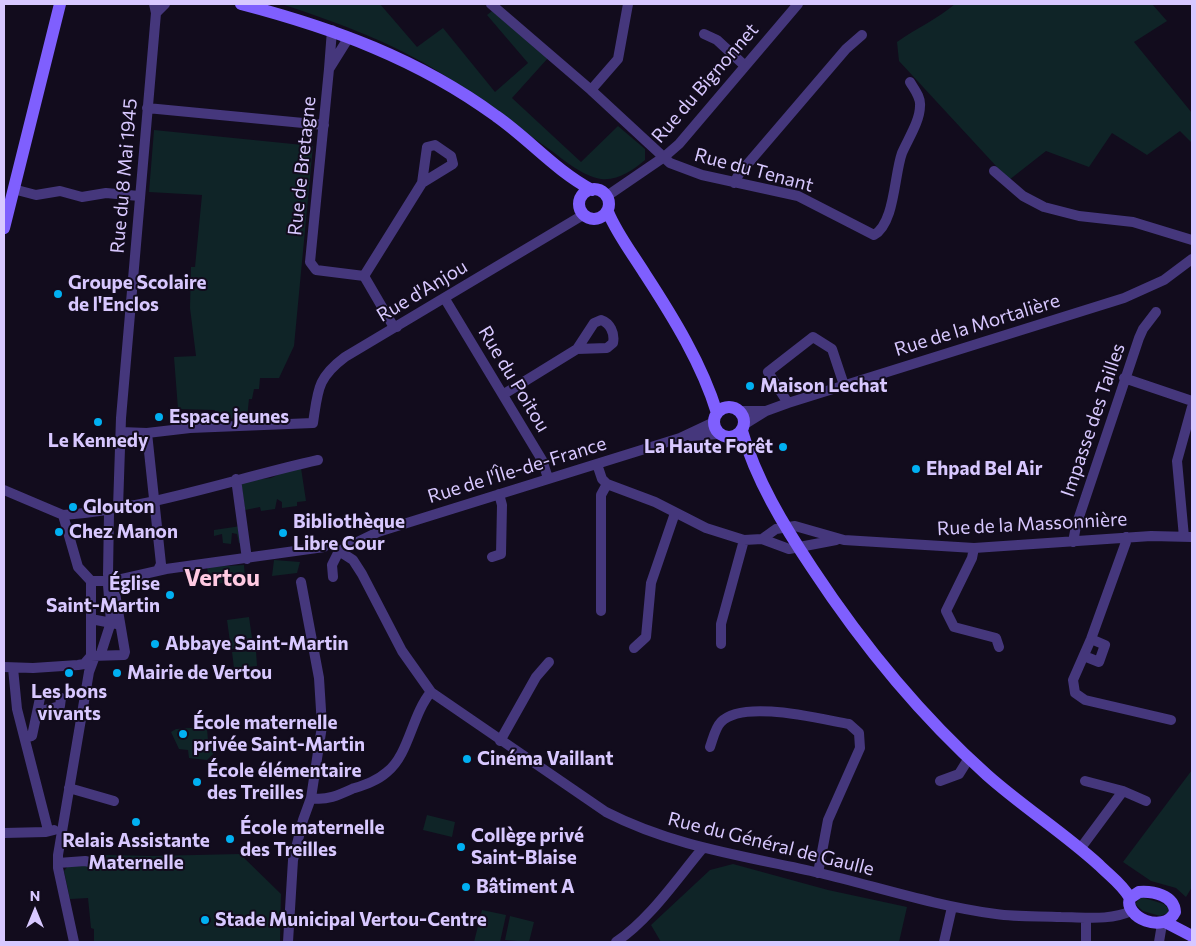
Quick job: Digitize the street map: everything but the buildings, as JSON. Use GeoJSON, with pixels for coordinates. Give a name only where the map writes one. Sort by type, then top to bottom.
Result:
{"type":"FeatureCollection","features":[{"type":"Feature","properties":{"kind":"street"},"geometry":{"type":"LineString","coordinates":[[4,228],[60,4]]}},
{"type":"Feature","properties":{"kind":"street","name":"Rue du 8 Mai 1945"},"geometry":{"type":"LineString","coordinates":[[110,584],[113,511],[155,8],[165,4]]}},
{"type":"Feature","properties":{"kind":"street"},"geometry":{"type":"LineString","coordinates":[[241,4],[332,30],[402,59],[445,82],[497,116],[544,155],[592,190]]}},
{"type":"Feature","properties":{"kind":"street","name":"Rue du Tenant"},"geometry":{"type":"LineString","coordinates":[[491,4],[676,167],[734,183],[798,196],[874,235],[882,230],[888,215],[902,155],[920,107],[919,96],[910,82]]}},
{"type":"Feature","properties":{"kind":"street"},"geometry":{"type":"LineString","coordinates":[[590,90],[618,58],[628,4]]}},
{"type":"Feature","properties":{"kind":"street","name":"Rue du Bignonnet"},"geometry":{"type":"LineString","coordinates":[[607,196],[664,157],[679,144],[744,65],[798,4]]}},
{"type":"Feature","properties":{"kind":"street","name":"Rue de Bretagne"},"geometry":{"type":"LineString","coordinates":[[332,30],[330,69],[310,255],[312,267],[316,270],[364,276]]}},
{"type":"Feature","properties":{"kind":"street"},"geometry":{"type":"LineString","coordinates":[[704,34],[717,40],[744,65]]}},
{"type":"Feature","properties":{"kind":"street"},"geometry":{"type":"LineString","coordinates":[[734,183],[739,174],[819,80],[846,49],[862,35]]}},
{"type":"Feature","properties":{"kind":"street","name":"Rue de Bretagne"},"geometry":{"type":"LineString","coordinates":[[330,69],[349,37]]}},
{"type":"Feature","properties":{"kind":"street"},"geometry":{"type":"LineString","coordinates":[[147,108],[324,125]]}},
{"type":"Feature","properties":{"kind":"street"},"geometry":{"type":"LineString","coordinates":[[544,155],[573,188],[584,215],[602,215]]}},
{"type":"Feature","properties":{"kind":"street"},"geometry":{"type":"LineString","coordinates":[[994,171],[1023,196],[1044,207],[1079,216],[1133,222],[1192,240]]}},
{"type":"Feature","properties":{"kind":"street"},"geometry":{"type":"LineString","coordinates":[[397,327],[392,324],[364,276],[422,183]]}},
{"type":"Feature","properties":{"kind":"street"},"geometry":{"type":"LineString","coordinates":[[13,189],[36,195],[60,191],[82,197],[106,193],[139,196]]}},
{"type":"Feature","properties":{"kind":"street"},"geometry":{"type":"LineString","coordinates":[[580,202],[585,192],[599,190],[607,196],[609,204],[602,215]]}},
{"type":"Feature","properties":{"kind":"street","name":"Rue d'Anjou"},"geometry":{"type":"LineString","coordinates":[[148,433],[190,428],[313,423],[321,380],[328,370],[345,357],[584,215]]}},
{"type":"Feature","properties":{"kind":"street"},"geometry":{"type":"LineString","coordinates":[[602,215],[627,247],[660,296],[704,377],[720,426],[754,464]]}},
{"type":"Feature","properties":{"kind":"street","name":"Rue de la Mortalière"},"geometry":{"type":"LineString","coordinates":[[743,428],[766,411],[788,403],[1124,298],[1170,277],[1192,259]]}},
{"type":"Feature","properties":{"kind":"street","name":"Rue du Poitou"},"geometry":{"type":"LineString","coordinates":[[445,299],[504,394],[542,460],[548,478]]}},
{"type":"Feature","properties":{"kind":"street","name":"Impasse des Tailles"},"geometry":{"type":"LineString","coordinates":[[1073,542],[1076,526],[1124,378],[1143,329],[1156,312]]}},
{"type":"Feature","properties":{"kind":"street"},"geometry":{"type":"LineString","coordinates":[[788,403],[768,372],[812,338],[832,350],[844,385]]}},
{"type":"Feature","properties":{"kind":"street"},"geometry":{"type":"LineString","coordinates":[[504,394],[577,349]]}},
{"type":"Feature","properties":{"kind":"street"},"geometry":{"type":"LineString","coordinates":[[704,377],[735,409],[754,464],[786,526],[840,610],[884,669],[923,712],[987,775],[1092,858],[1142,892],[1169,899],[1173,903],[1175,912],[1192,935]]}},
{"type":"Feature","properties":{"kind":"street"},"geometry":{"type":"LineString","coordinates":[[1124,378],[1192,401]]}},
{"type":"Feature","properties":{"kind":"street"},"geometry":{"type":"LineString","coordinates":[[1188,537],[1177,461],[1179,446],[1192,407]]}},
{"type":"Feature","properties":{"kind":"street"},"geometry":{"type":"LineString","coordinates":[[720,426],[721,409],[735,409]]}},
{"type":"Feature","properties":{"kind":"street","name":"Rue de la Mortalière"},"geometry":{"type":"LineString","coordinates":[[735,409],[766,411]]}},
{"type":"Feature","properties":{"kind":"street"},"geometry":{"type":"LineString","coordinates":[[720,426],[743,428]]}},
{"type":"Feature","properties":{"kind":"street","name":"Rue de l'Île-de-France"},"geometry":{"type":"LineString","coordinates":[[339,551],[378,532],[720,426]]}},
{"type":"Feature","properties":{"kind":"street"},"geometry":{"type":"LineString","coordinates":[[121,432],[148,433],[153,502],[161,564],[158,570]]}},
{"type":"Feature","properties":{"kind":"street"},"geometry":{"type":"LineString","coordinates":[[4,490],[63,515],[113,511],[318,460]]}},
{"type":"Feature","properties":{"kind":"street"},"geometry":{"type":"LineString","coordinates":[[597,464],[602,479],[607,484],[675,512],[706,528],[744,540],[762,539],[776,529],[786,526]]}},
{"type":"Feature","properties":{"kind":"street"},"geometry":{"type":"LineString","coordinates":[[236,479],[247,559]]}},
{"type":"Feature","properties":{"kind":"street"},"geometry":{"type":"LineString","coordinates":[[601,611],[601,495],[607,484]]}},
{"type":"Feature","properties":{"kind":"street"},"geometry":{"type":"LineString","coordinates":[[492,557],[501,554],[502,505],[499,494]]}},
{"type":"Feature","properties":{"kind":"street"},"geometry":{"type":"LineString","coordinates":[[634,648],[646,637],[650,583],[675,512]]}},
{"type":"Feature","properties":{"kind":"street"},"geometry":{"type":"LineString","coordinates":[[63,515],[78,567],[91,581],[110,584],[158,570],[324,547]]}},
{"type":"Feature","properties":{"kind":"street","name":"Rue de la Massonnière"},"geometry":{"type":"LineString","coordinates":[[786,526],[800,527],[844,540],[974,548],[1126,537],[1188,537]]}},
{"type":"Feature","properties":{"kind":"street"},"geometry":{"type":"LineString","coordinates":[[1126,537],[1126,542],[1091,639],[1073,680],[1075,693],[1085,700],[1171,720]]}},
{"type":"Feature","properties":{"kind":"street","name":"Rue de la Massonnière"},"geometry":{"type":"LineString","coordinates":[[762,539],[789,549],[844,540]]}},
{"type":"Feature","properties":{"kind":"street"},"geometry":{"type":"LineString","coordinates":[[720,644],[721,624],[744,540]]}},
{"type":"Feature","properties":{"kind":"street"},"geometry":{"type":"LineString","coordinates":[[974,548],[972,558],[946,611],[954,627],[996,638],[999,647]]}},
{"type":"Feature","properties":{"kind":"street"},"geometry":{"type":"LineString","coordinates":[[333,577],[332,565],[339,551]]}},
{"type":"Feature","properties":{"kind":"street","name":"Rue du Général de Gaulle"},"geometry":{"type":"LineString","coordinates":[[339,551],[353,560],[402,651],[431,692],[606,812],[650,833],[702,849],[818,873],[952,907],[1002,914],[1086,918],[1116,916],[1131,911]]}},
{"type":"Feature","properties":{"kind":"street"},"geometry":{"type":"LineString","coordinates":[[91,581],[96,655]]}},
{"type":"Feature","properties":{"kind":"street"},"geometry":{"type":"LineString","coordinates":[[288,942],[293,860],[303,820],[312,798],[321,742],[322,711],[319,678],[301,582]]}},
{"type":"Feature","properties":{"kind":"street"},"geometry":{"type":"LineString","coordinates":[[74,942],[58,866],[60,841],[86,668],[115,623],[110,584]]}},
{"type":"Feature","properties":{"kind":"street"},"geometry":{"type":"LineString","coordinates":[[96,655],[124,655],[125,652],[110,584]]}},
{"type":"Feature","properties":{"kind":"street"},"geometry":{"type":"LineString","coordinates":[[96,620],[115,623]]}},
{"type":"Feature","properties":{"kind":"street"},"geometry":{"type":"LineString","coordinates":[[1084,656],[1099,662],[1105,645],[1091,639]]}},
{"type":"Feature","properties":{"kind":"street"},"geometry":{"type":"LineString","coordinates":[[500,741],[536,677],[549,662]]}},
{"type":"Feature","properties":{"kind":"street"},"geometry":{"type":"LineString","coordinates":[[60,841],[53,840],[47,831],[17,709],[9,668],[86,668]]}},
{"type":"Feature","properties":{"kind":"street"},"geometry":{"type":"LineString","coordinates":[[312,798],[333,797],[376,780],[388,772],[396,763],[422,705],[431,692]]}},
{"type":"Feature","properties":{"kind":"street"},"geometry":{"type":"LineString","coordinates":[[25,738],[32,736],[40,698]]}},
{"type":"Feature","properties":{"kind":"street"},"geometry":{"type":"LineString","coordinates":[[37,712],[60,706],[61,698]]}},
{"type":"Feature","properties":{"kind":"street"},"geometry":{"type":"LineString","coordinates":[[710,747],[719,724],[730,716],[747,712],[783,711],[849,724],[859,733],[860,748],[828,820],[818,873]]}},
{"type":"Feature","properties":{"kind":"street"},"geometry":{"type":"LineString","coordinates":[[940,781],[959,774],[969,758]]}},
{"type":"Feature","properties":{"kind":"street"},"geometry":{"type":"LineString","coordinates":[[1085,781],[1123,791],[1146,801]]}},
{"type":"Feature","properties":{"kind":"street"},"geometry":{"type":"LineString","coordinates":[[69,788],[114,801]]}},
{"type":"Feature","properties":{"kind":"street"},"geometry":{"type":"LineString","coordinates":[[1080,849],[1123,791]]}},
{"type":"Feature","properties":{"kind":"street"},"geometry":{"type":"LineString","coordinates":[[4,833],[62,829]]}},
{"type":"Feature","properties":{"kind":"street"},"geometry":{"type":"LineString","coordinates":[[616,942],[632,929],[665,894],[702,849]]}},
{"type":"Feature","properties":{"kind":"street"},"geometry":{"type":"LineString","coordinates":[[1092,858],[1123,887],[1130,898],[1129,905],[1131,911],[1146,920],[1164,923],[1192,935]]}},
{"type":"Feature","properties":{"kind":"street"},"geometry":{"type":"LineString","coordinates":[[58,866],[85,861],[104,865]]}},
{"type":"Feature","properties":{"kind":"street"},"geometry":{"type":"LineString","coordinates":[[1130,898],[1142,892]]}},
{"type":"Feature","properties":{"kind":"street"},"geometry":{"type":"LineString","coordinates":[[944,942],[952,907]]}},
{"type":"Feature","properties":{"kind":"street"},"geometry":{"type":"LineString","coordinates":[[1159,942],[1164,923],[1175,912]]}},
{"type":"Feature","properties":{"kind":"street"},"geometry":{"type":"LineString","coordinates":[[1086,918],[1086,942]]}},
{"type":"Feature","properties":{"kind":"green space"},"geometry":{"type":"Polygon","coordinates":[[[281,4],[380,4],[417,47],[443,28],[495,92],[528,63],[487,15],[492,11],[548,58],[512,98],[581,162],[618,126],[645,149],[645,160],[619,177],[601,179],[587,175],[567,163],[433,68],[370,36],[281,4]]]}},
{"type":"Feature","properties":{"kind":"green space"},"geometry":{"type":"Polygon","coordinates":[[[955,4],[1152,4],[1167,21],[1134,42],[1192,113],[1192,143],[1180,131],[1147,155],[1112,133],[1089,167],[1046,151],[1009,180],[899,61],[897,42],[955,4]]]}},
{"type":"Feature","properties":{"kind":"green space"},"geometry":{"type":"Polygon","coordinates":[[[154,130],[313,146],[294,346],[279,378],[260,378],[259,389],[254,389],[252,399],[249,399],[247,418],[214,419],[215,410],[178,409],[174,357],[196,356],[190,308],[191,267],[195,267],[202,195],[149,192],[154,130]]]}},
{"type":"Feature","properties":{"kind":"green space"},"geometry":{"type":"Polygon","coordinates":[[[301,468],[306,501],[297,502],[297,506],[282,508],[282,502],[277,499],[275,509],[261,511],[260,507],[245,510],[241,481],[271,478],[288,470],[301,468]]]}},
{"type":"Feature","properties":{"kind":"green space"},"geometry":{"type":"Polygon","coordinates":[[[241,526],[243,543],[239,543],[237,534],[232,533],[231,544],[223,543],[222,534],[214,536],[214,530],[241,526]]]}},
{"type":"Feature","properties":{"kind":"green space"},"geometry":{"type":"Polygon","coordinates":[[[274,560],[300,562],[297,573],[272,576],[274,560]]]}},
{"type":"Feature","properties":{"kind":"green space"},"geometry":{"type":"Polygon","coordinates":[[[244,565],[245,579],[210,585],[207,567],[244,565]]]}},
{"type":"Feature","properties":{"kind":"green space"},"geometry":{"type":"Polygon","coordinates":[[[249,617],[253,645],[231,649],[227,620],[249,617]]]}},
{"type":"Feature","properties":{"kind":"green space"},"geometry":{"type":"Polygon","coordinates":[[[256,651],[257,666],[234,668],[232,652],[256,651]]]}},
{"type":"Feature","properties":{"kind":"green space"},"geometry":{"type":"Polygon","coordinates":[[[176,729],[207,729],[208,740],[212,743],[213,754],[207,760],[189,758],[188,750],[179,749],[171,732],[176,729]]]}},
{"type":"Feature","properties":{"kind":"green space"},"geometry":{"type":"Polygon","coordinates":[[[1192,770],[1192,887],[1186,897],[1176,888],[1151,881],[1123,862],[1192,770]]]}},
{"type":"Feature","properties":{"kind":"green space"},"geometry":{"type":"Polygon","coordinates":[[[427,815],[455,822],[452,837],[423,830],[427,815]]]}},
{"type":"Feature","properties":{"kind":"green space"},"geometry":{"type":"Polygon","coordinates":[[[240,854],[281,894],[280,942],[94,942],[94,929],[91,928],[88,898],[70,899],[64,871],[70,863],[105,863],[105,855],[240,854]]]}},
{"type":"Feature","properties":{"kind":"green space"},"geometry":{"type":"Polygon","coordinates":[[[733,864],[828,890],[907,907],[899,942],[661,942],[651,925],[710,870],[733,864]]]}},
{"type":"Feature","properties":{"kind":"green space"},"geometry":{"type":"Polygon","coordinates":[[[1141,897],[1164,904],[1168,908],[1168,913],[1160,916],[1143,911],[1135,904],[1141,897]]]}},
{"type":"Feature","properties":{"kind":"green space"},"geometry":{"type":"Polygon","coordinates":[[[482,910],[506,915],[500,942],[474,942],[482,910]]]}},
{"type":"Feature","properties":{"kind":"green space"},"geometry":{"type":"Polygon","coordinates":[[[510,916],[534,922],[529,942],[505,940],[510,916]]]}},
{"type":"Feature","properties":{"kind":"place","name":"Groupe Scolaire de l'Enclos"},"geometry":{"type":"Point","coordinates":[58,294]}},
{"type":"Feature","properties":{"kind":"place","name":"Maison Lechat"},"geometry":{"type":"Point","coordinates":[750,386]}},
{"type":"Feature","properties":{"kind":"place","name":"Espace jeunes"},"geometry":{"type":"Point","coordinates":[159,417]}},
{"type":"Feature","properties":{"kind":"place","name":"Le Kennedy"},"geometry":{"type":"Point","coordinates":[98,422]}},
{"type":"Feature","properties":{"kind":"place","name":"La Haute Forêt"},"geometry":{"type":"Point","coordinates":[783,447]}},
{"type":"Feature","properties":{"kind":"place","name":"Ehpad Bel Air"},"geometry":{"type":"Point","coordinates":[916,469]}},
{"type":"Feature","properties":{"kind":"place","name":"Glouton"},"geometry":{"type":"Point","coordinates":[73,507]}},
{"type":"Feature","properties":{"kind":"place","name":"Chez Manon"},"geometry":{"type":"Point","coordinates":[59,532]}},
{"type":"Feature","properties":{"kind":"place","name":"Bibliothèque Libre Cour"},"geometry":{"type":"Point","coordinates":[283,533]}},
{"type":"Feature","properties":{"kind":"place","name":"Église Saint-Martin"},"geometry":{"type":"Point","coordinates":[170,595]}},
{"type":"Feature","properties":{"kind":"place","name":"Abbaye Saint-Martin"},"geometry":{"type":"Point","coordinates":[155,644]}},
{"type":"Feature","properties":{"kind":"place","name":"Les bons vivants"},"geometry":{"type":"Point","coordinates":[69,673]}},
{"type":"Feature","properties":{"kind":"place","name":"Mairie de Vertou"},"geometry":{"type":"Point","coordinates":[117,673]}},
{"type":"Feature","properties":{"kind":"place","name":"École maternelle privée Saint-Martin"},"geometry":{"type":"Point","coordinates":[183,734]}},
{"type":"Feature","properties":{"kind":"place","name":"Cinéma Vaillant"},"geometry":{"type":"Point","coordinates":[467,759]}},
{"type":"Feature","properties":{"kind":"place","name":"École élémentaire des Treilles"},"geometry":{"type":"Point","coordinates":[197,782]}},
{"type":"Feature","properties":{"kind":"place","name":"Relais Assistante Maternelle"},"geometry":{"type":"Point","coordinates":[136,822]}},
{"type":"Feature","properties":{"kind":"place","name":"École maternelle des Treilles"},"geometry":{"type":"Point","coordinates":[230,839]}},
{"type":"Feature","properties":{"kind":"place","name":"Collège privé Saint-Blaise"},"geometry":{"type":"Point","coordinates":[461,847]}},
{"type":"Feature","properties":{"kind":"place","name":"Bâtiment A"},"geometry":{"type":"Point","coordinates":[466,887]}},
{"type":"Feature","properties":{"kind":"place","name":"Stade Municipal Vertou-Centre"},"geometry":{"type":"Point","coordinates":[205,920]}},
{"type":"Feature","properties":{"kind":"district","name":"Vertou"},"geometry":{"type":"Point","coordinates":[222,578]}}]}
